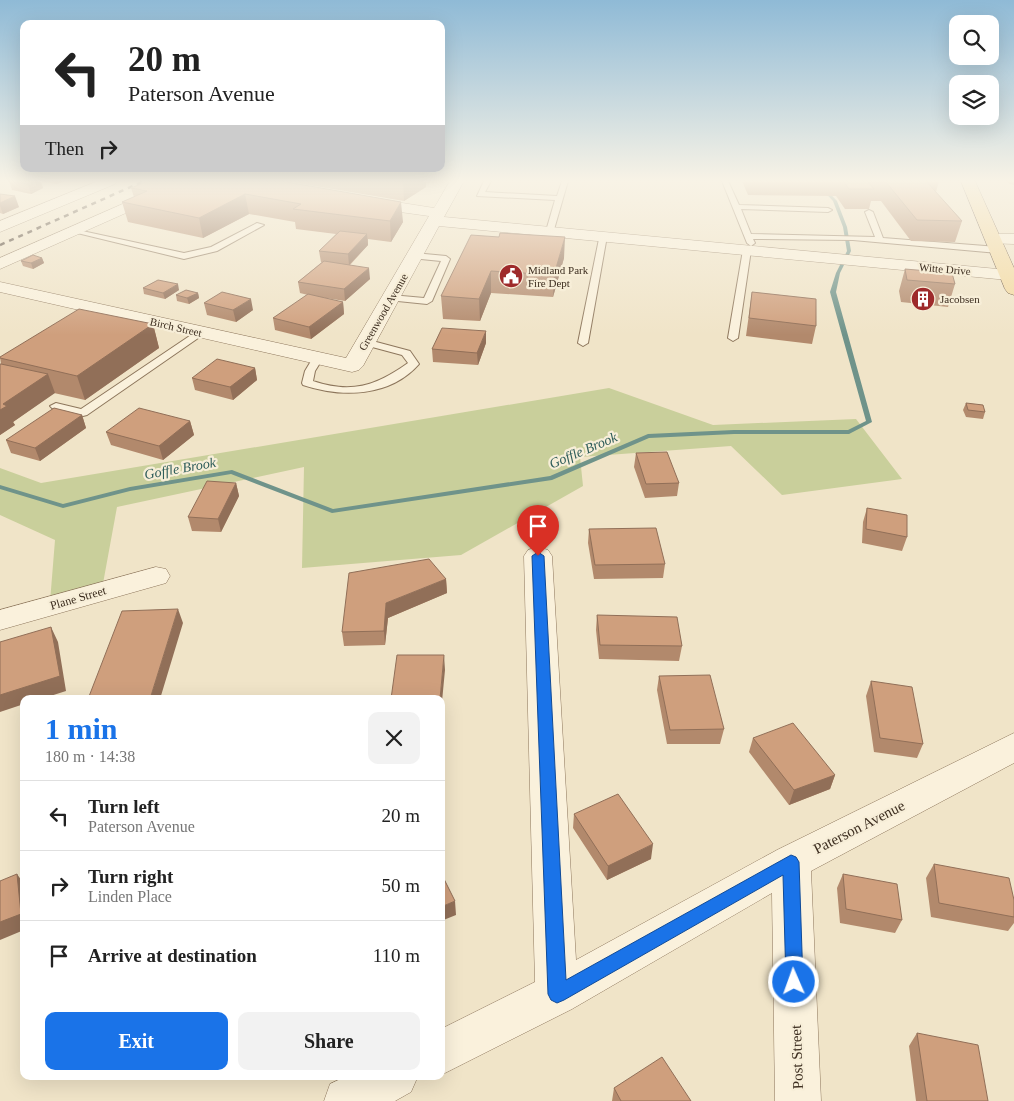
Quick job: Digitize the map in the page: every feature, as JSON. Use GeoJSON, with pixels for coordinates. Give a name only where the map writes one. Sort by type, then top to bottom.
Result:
{"type":"FeatureCollection","features":[{"type":"Feature","properties":{"kind":"main road"},"geometry":{"type":"LineString","coordinates":[[991,232],[1011,280]]}},
{"type":"Feature","properties":{"kind":"street"},"geometry":{"type":"LineString","coordinates":[[0,264],[70,232]]}},
{"type":"Feature","properties":{"kind":"street","name":"Greenwood Avenue"},"geometry":{"type":"LineString","coordinates":[[352,366],[428,232]]}},
{"type":"Feature","properties":{"kind":"street","name":"Witte Drive"},"geometry":{"type":"LineString","coordinates":[[555,232],[750,245],[1011,280]]}},
{"type":"Feature","properties":{"kind":"street"},"geometry":{"type":"LineString","coordinates":[[996,244],[1014,240]]}},
{"type":"Feature","properties":{"kind":"street","name":"Birch Street"},"geometry":{"type":"LineString","coordinates":[[0,287],[352,366]]}},
{"type":"Feature","properties":{"kind":"street"},"geometry":{"type":"LineString","coordinates":[[538,556],[557,994]]}},
{"type":"Feature","properties":{"kind":"street","name":"Plane Street"},"geometry":{"type":"LineString","coordinates":[[0,620],[156,576]]}},
{"type":"Feature","properties":{"kind":"street","name":"Paterson Avenue"},"geometry":{"type":"LineString","coordinates":[[445,1051],[557,994],[791,862],[1014,747]]}},
{"type":"Feature","properties":{"kind":"street","name":"Post Street"},"geometry":{"type":"LineString","coordinates":[[791,862],[798,1101]]}},
{"type":"Feature","properties":{"kind":"street"},"geometry":{"type":"LineString","coordinates":[[347,1101],[388,1080]]}},
{"type":"Feature","properties":{"kind":"lane"},"geometry":{"type":"LineString","coordinates":[[79,232],[184,256],[219,247],[246,232]]}},
{"type":"Feature","properties":{"kind":"lane"},"geometry":{"type":"LineString","coordinates":[[733,338],[750,245],[745,232]]}},
{"type":"Feature","properties":{"kind":"lane"},"geometry":{"type":"LineString","coordinates":[[877,232],[880,240]]}},
{"type":"Feature","properties":{"kind":"lane"},"geometry":{"type":"LineString","coordinates":[[582,343],[603,236]]}},
{"type":"Feature","properties":{"kind":"lane"},"geometry":{"type":"LineString","coordinates":[[750,245],[843,238],[996,244]]}},
{"type":"Feature","properties":{"kind":"lane"},"geometry":{"type":"LineString","coordinates":[[391,298],[427,301],[446,259],[414,256]]}},
{"type":"Feature","properties":{"kind":"lane"},"geometry":{"type":"LineString","coordinates":[[56,406],[83,412],[200,332]]}},
{"type":"Feature","properties":{"kind":"lane"},"geometry":{"type":"LineString","coordinates":[[318,358],[310,371],[307,384],[321,388],[357,390],[386,383],[414,364],[406,353],[366,342]]}},
{"type":"Feature","properties":{"kind":"green space"},"geometry":{"type":"Polygon","coordinates":[[[609,388],[713,425],[856,419],[902,479],[782,495],[731,446],[580,457],[583,486],[461,555],[302,568],[304,467],[117,507],[102,589],[50,602],[55,540],[0,515],[0,468],[41,483],[609,388]]]}},
{"type":"Feature","properties":{"kind":"building"},"geometry":{"type":"Polygon","coordinates":[[[339,232],[367,234],[348,254],[319,251],[339,232]]]}},
{"type":"Feature","properties":{"kind":"building"},"geometry":{"type":"Polygon","coordinates":[[[500,233],[565,237],[554,275],[491,271],[479,299],[441,296],[471,235],[499,237],[500,233]]]}},
{"type":"Feature","properties":{"kind":"building"},"geometry":{"type":"Polygon","coordinates":[[[33,255],[42,258],[31,263],[21,261],[33,255]]]}},
{"type":"Feature","properties":{"kind":"building"},"geometry":{"type":"Polygon","coordinates":[[[324,261],[369,268],[344,289],[298,282],[324,261]]]}},
{"type":"Feature","properties":{"kind":"building"},"geometry":{"type":"Polygon","coordinates":[[[905,269],[952,273],[955,284],[907,280],[905,269]]]}},
{"type":"Feature","properties":{"kind":"building"},"geometry":{"type":"Polygon","coordinates":[[[158,280],[178,284],[163,293],[143,288],[158,280]]]}},
{"type":"Feature","properties":{"kind":"building"},"geometry":{"type":"Polygon","coordinates":[[[186,290],[198,293],[187,298],[176,295],[186,290]]]}},
{"type":"Feature","properties":{"kind":"building"},"geometry":{"type":"Polygon","coordinates":[[[222,292],[251,299],[233,310],[204,303],[222,292]]]}},
{"type":"Feature","properties":{"kind":"building"},"geometry":{"type":"Polygon","coordinates":[[[752,292],[816,299],[816,326],[749,318],[752,292]]]}},
{"type":"Feature","properties":{"kind":"building"},"geometry":{"type":"Polygon","coordinates":[[[308,294],[343,302],[309,327],[273,318],[308,294]]]}},
{"type":"Feature","properties":{"kind":"building"},"geometry":{"type":"Polygon","coordinates":[[[79,309],[153,324],[77,376],[0,358],[0,357],[79,309]]]}},
{"type":"Feature","properties":{"kind":"building"},"geometry":{"type":"Polygon","coordinates":[[[442,328],[486,331],[477,353],[432,349],[442,328]]]}},
{"type":"Feature","properties":{"kind":"building"},"geometry":{"type":"Polygon","coordinates":[[[217,359],[255,368],[230,387],[192,378],[217,359]]]}},
{"type":"Feature","properties":{"kind":"building"},"geometry":{"type":"Polygon","coordinates":[[[0,364],[48,374],[3,404],[7,406],[0,410],[0,364]]]}},
{"type":"Feature","properties":{"kind":"building"},"geometry":{"type":"Polygon","coordinates":[[[966,403],[983,405],[985,412],[968,410],[966,403]]]}},
{"type":"Feature","properties":{"kind":"building"},"geometry":{"type":"Polygon","coordinates":[[[54,408],[82,415],[35,448],[6,440],[54,408]]]}},
{"type":"Feature","properties":{"kind":"building"},"geometry":{"type":"Polygon","coordinates":[[[139,408],[190,421],[159,446],[106,432],[139,408]]]}},
{"type":"Feature","properties":{"kind":"building"},"geometry":{"type":"Polygon","coordinates":[[[667,452],[679,483],[646,484],[636,453],[667,452]]]}},
{"type":"Feature","properties":{"kind":"building"},"geometry":{"type":"Polygon","coordinates":[[[207,481],[236,483],[218,519],[188,517],[207,481]]]}},
{"type":"Feature","properties":{"kind":"building"},"geometry":{"type":"Polygon","coordinates":[[[867,508],[907,515],[907,537],[866,529],[867,508]]]}},
{"type":"Feature","properties":{"kind":"building"},"geometry":{"type":"Polygon","coordinates":[[[656,528],[665,564],[595,565],[589,529],[656,528]]]}},
{"type":"Feature","properties":{"kind":"building"},"geometry":{"type":"Polygon","coordinates":[[[429,559],[446,579],[386,603],[384,631],[342,632],[349,573],[429,559]]]}},
{"type":"Feature","properties":{"kind":"building"},"geometry":{"type":"Polygon","coordinates":[[[178,609],[151,695],[90,695],[122,611],[178,609]]]}},
{"type":"Feature","properties":{"kind":"building"},"geometry":{"type":"Polygon","coordinates":[[[597,615],[677,617],[682,646],[600,645],[597,615]]]}},
{"type":"Feature","properties":{"kind":"building"},"geometry":{"type":"Polygon","coordinates":[[[51,627],[60,676],[0,695],[0,642],[51,627]]]}},
{"type":"Feature","properties":{"kind":"building"},"geometry":{"type":"Polygon","coordinates":[[[397,655],[444,655],[440,695],[392,695],[397,655]]]}},
{"type":"Feature","properties":{"kind":"building"},"geometry":{"type":"Polygon","coordinates":[[[710,675],[724,729],[670,730],[659,676],[710,675]]]}},
{"type":"Feature","properties":{"kind":"building"},"geometry":{"type":"Polygon","coordinates":[[[871,681],[912,687],[923,744],[880,738],[871,681]]]}},
{"type":"Feature","properties":{"kind":"building"},"geometry":{"type":"Polygon","coordinates":[[[793,723],[835,775],[794,790],[753,738],[793,723]]]}},
{"type":"Feature","properties":{"kind":"building"},"geometry":{"type":"Polygon","coordinates":[[[618,794],[653,844],[608,866],[574,814],[618,794]]]}},
{"type":"Feature","properties":{"kind":"building"},"geometry":{"type":"Polygon","coordinates":[[[934,864],[1009,878],[1014,900],[1014,917],[939,903],[934,864]]]}},
{"type":"Feature","properties":{"kind":"building"},"geometry":{"type":"Polygon","coordinates":[[[17,874],[20,914],[0,922],[0,881],[17,874]]]}},
{"type":"Feature","properties":{"kind":"building"},"geometry":{"type":"Polygon","coordinates":[[[843,874],[897,884],[902,920],[846,909],[843,874]]]}},
{"type":"Feature","properties":{"kind":"building"},"geometry":{"type":"Polygon","coordinates":[[[445,881],[455,901],[445,905],[445,881]]]}},
{"type":"Feature","properties":{"kind":"building"},"geometry":{"type":"Polygon","coordinates":[[[917,1033],[978,1045],[988,1101],[927,1101],[917,1033]]]}},
{"type":"Feature","properties":{"kind":"building"},"geometry":{"type":"Polygon","coordinates":[[[662,1057],[691,1101],[621,1101],[614,1088],[662,1057]]]}},
{"type":"Feature","properties":{"kind":"waterway","name":"Goffle Brook"},"geometry":{"type":"LineString","coordinates":[[0,487],[63,506],[130,489],[232,472],[332,511],[552,478],[648,436],[734,432],[849,432],[869,422],[833,292],[838,273],[849,251],[846,232]]}},
{"type":"Feature","properties":{"kind":"railway"},"geometry":{"type":"LineString","coordinates":[[0,245],[28,232]]}},
{"type":"Feature","properties":{"kind":"place","name":"Midland Park Fire Dept"},"geometry":{"type":"Point","coordinates":[511,276]}},
{"type":"Feature","properties":{"kind":"place","name":"Jacobsen"},"geometry":{"type":"Point","coordinates":[923,299]}},
{"type":"Feature","properties":{"kind":"route"},"geometry":{"type":"LineString","coordinates":[[538,556],[557,994],[791,862],[794,982]]}}]}
